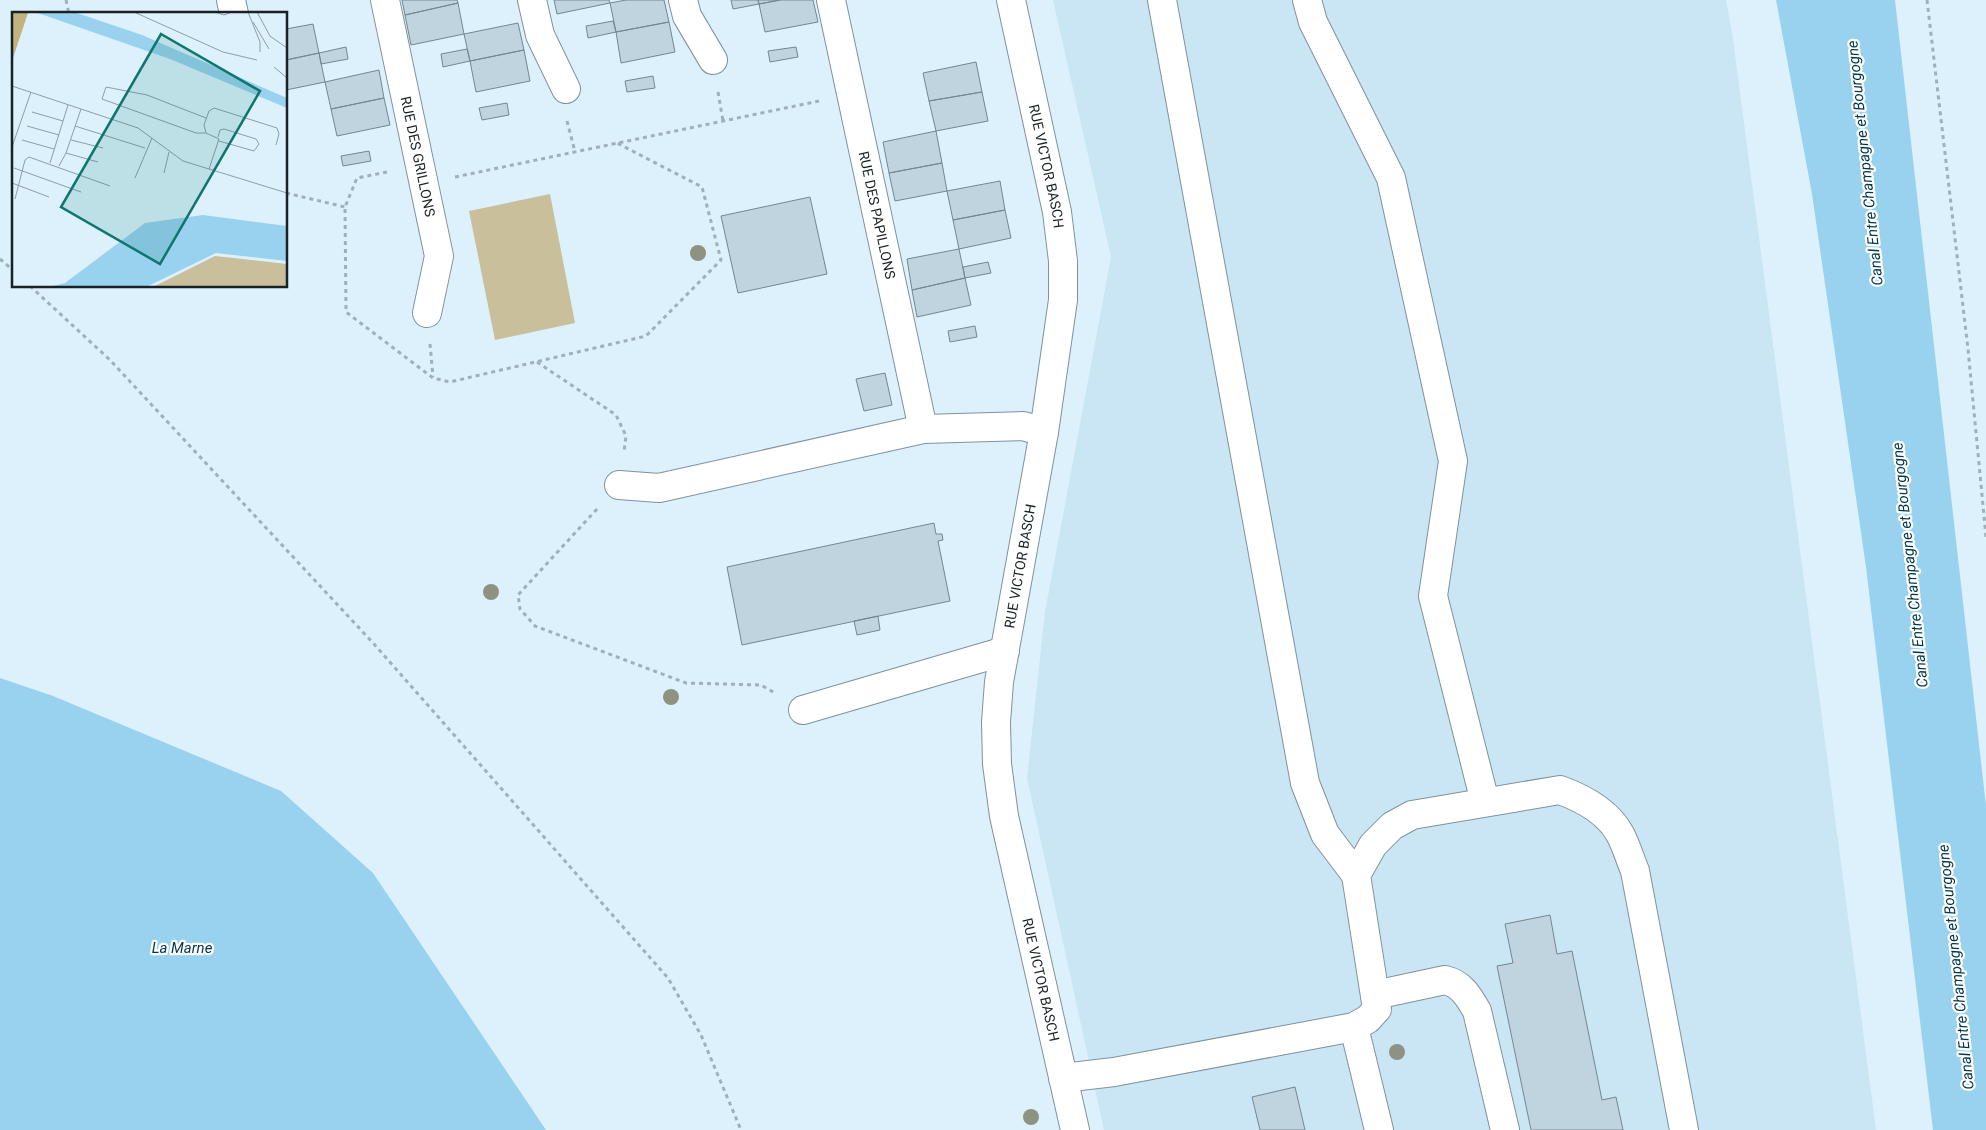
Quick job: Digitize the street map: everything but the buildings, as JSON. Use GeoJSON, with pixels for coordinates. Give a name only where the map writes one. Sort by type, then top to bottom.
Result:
{"type":"FeatureCollection","features":[{"type":"Feature","properties":{"kind":"street","name":"RUE DES GRILLONS"},"geometry":{"type":"LineString","coordinates":[[385,0],[439,256],[427,313]]}},
{"type":"Feature","properties":{"kind":"street"},"geometry":{"type":"LineString","coordinates":[[532,0],[540,35],[566,89]]}},
{"type":"Feature","properties":{"kind":"street"},"geometry":{"type":"LineString","coordinates":[[683,0],[687,16],[713,60]]}},
{"type":"Feature","properties":{"kind":"street","name":"RUE DES PAPILLONS"},"geometry":{"type":"LineString","coordinates":[[831,0],[924,429]]}},
{"type":"Feature","properties":{"kind":"street","name":"RUE VICTOR BASCH"},"geometry":{"type":"LineString","coordinates":[[1011,0],[1057,212],[1063,261],[1063,300],[1044,432],[999,682],[996,722],[997,764],[1004,816],[1075,1130]]}},
{"type":"Feature","properties":{"kind":"street"},"geometry":{"type":"LineString","coordinates":[[1064,1078],[1114,1072],[1354,1027],[1368,1019],[1377,1010],[1356,874],[1325,834],[1305,783],[1162,0]]}},
{"type":"Feature","properties":{"kind":"street"},"geometry":{"type":"LineString","coordinates":[[1307,0],[1312,22],[1391,178],[1453,461],[1433,596],[1486,802]]}},
{"type":"Feature","properties":{"kind":"street"},"geometry":{"type":"LineString","coordinates":[[619,485],[659,488],[924,429],[1024,426],[1044,432]]}},
{"type":"Feature","properties":{"kind":"street"},"geometry":{"type":"LineString","coordinates":[[803,710],[1005,651]]}},
{"type":"Feature","properties":{"kind":"street"},"geometry":{"type":"LineString","coordinates":[[1356,874],[1373,845],[1392,826],[1412,814],[1560,790],[1578,796],[1606,816],[1620,833],[1635,871],[1684,1130]]}},
{"type":"Feature","properties":{"kind":"street"},"geometry":{"type":"LineString","coordinates":[[1375,995],[1445,980],[1454,982],[1467,994],[1477,1011],[1505,1130]]}},
{"type":"Feature","properties":{"kind":"street"},"geometry":{"type":"LineString","coordinates":[[1354,1027],[1379,1130]]}},
{"type":"Feature","properties":{"kind":"path"},"geometry":{"type":"LineString","coordinates":[[1927,0],[1968,349],[1986,537]]}},
{"type":"Feature","properties":{"kind":"path"},"geometry":{"type":"LineString","coordinates":[[617,143],[702,187],[721,260],[646,336],[450,382],[433,378],[346,312],[345,207],[358,178],[422,174],[617,143],[851,94]]}},
{"type":"Feature","properties":{"kind":"path"},"geometry":{"type":"LineString","coordinates":[[288,193],[345,207]]}},
{"type":"Feature","properties":{"kind":"path"},"geometry":{"type":"LineString","coordinates":[[0,259],[12,270]]}},
{"type":"Feature","properties":{"kind":"path"},"geometry":{"type":"LineString","coordinates":[[32,288],[110,360],[367,637],[668,978],[701,1036],[741,1130]]}},
{"type":"Feature","properties":{"kind":"path"},"geometry":{"type":"LineString","coordinates":[[537,362],[616,415],[626,436],[619,485],[518,595],[520,609],[535,626],[686,683],[761,685],[803,710]]}},
{"type":"Feature","properties":{"kind":"shaded area"},"geometry":{"type":"Polygon","coordinates":[[[1053,0],[1726,0],[1733,39],[1876,1130],[1104,1130],[1027,778],[1045,612],[1111,257],[1053,0]]]}},
{"type":"Feature","properties":{"kind":"shaded area"},"geometry":{"type":"Polygon","coordinates":[[[550,194],[575,323],[495,340],[469,211],[550,194]]]}},
{"type":"Feature","properties":{"kind":"water","name":"Canal Entre Champagne et Bourgogne"},"geometry":{"type":"Polygon","coordinates":[[[1776,0],[1895,0],[1986,806],[1986,1130],[1933,1130],[1866,567],[1812,194],[1776,0]]]}},
{"type":"Feature","properties":{"kind":"water","name":"La Marne"},"geometry":{"type":"Polygon","coordinates":[[[0,678],[53,696],[281,791],[373,873],[546,1130],[0,1130],[0,678]]]}}]}
